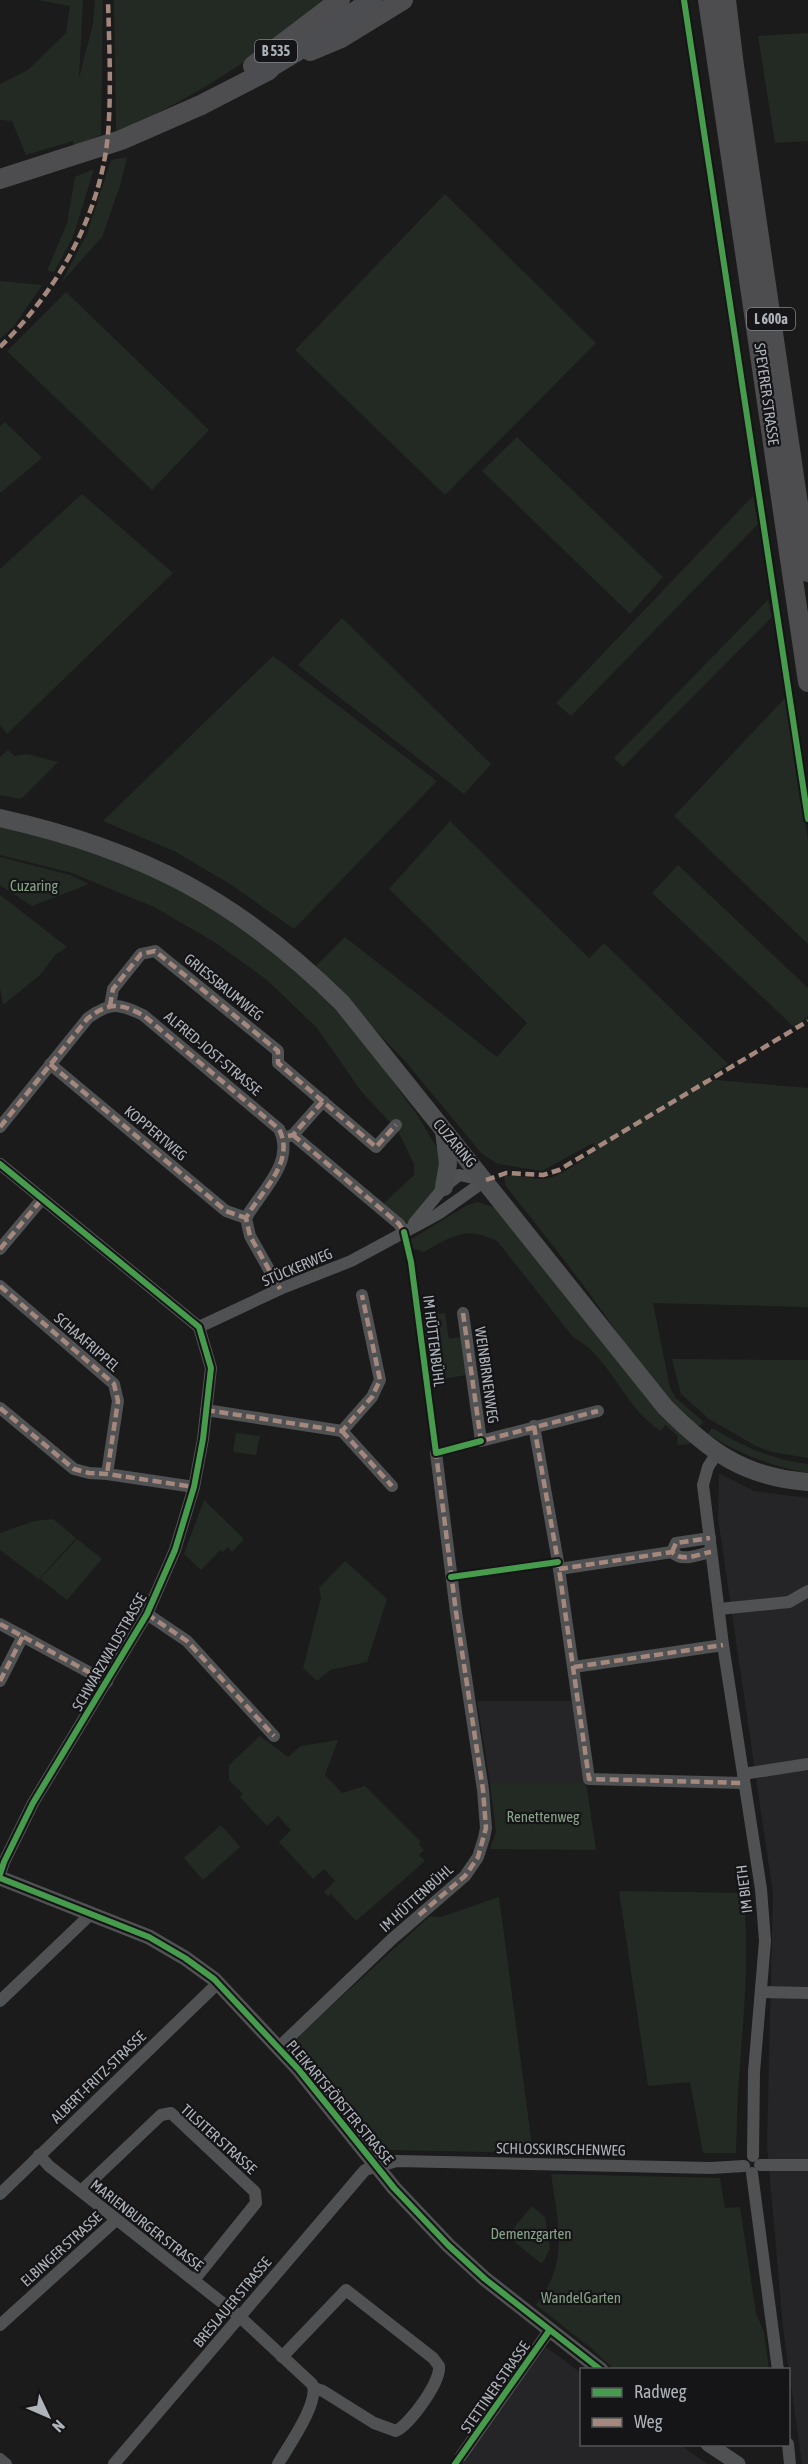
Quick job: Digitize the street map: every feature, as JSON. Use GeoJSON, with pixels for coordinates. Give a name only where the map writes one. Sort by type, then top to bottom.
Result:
{"type":"FeatureCollection","features":[{"type":"Feature","properties":{"kind":"highway","name":"B 535"},"geometry":{"type":"LineString","coordinates":[[255,76],[331,30],[372,0]]}},
{"type":"Feature","properties":{"kind":"main road","name":"B 535"},"geometry":{"type":"LineString","coordinates":[[169,119],[274,52],[340,0]]}},
{"type":"Feature","properties":{"kind":"main road"},"geometry":{"type":"LineString","coordinates":[[255,76],[341,38],[403,0]]}},
{"type":"Feature","properties":{"kind":"main road","name":"SPEYERER STRASSE"},"geometry":{"type":"LineString","coordinates":[[708,0],[808,682]]}},
{"type":"Feature","properties":{"kind":"main road","name":"SPEYERER STRASSE"},"geometry":{"type":"LineString","coordinates":[[726,0],[737,90],[808,572]]}},
{"type":"Feature","properties":{"kind":"main road","name":"B 535"},"geometry":{"type":"LineString","coordinates":[[0,179],[84,154],[121,140],[201,105],[255,76]]}},
{"type":"Feature","properties":{"kind":"main road","name":"CUZARING"},"geometry":{"type":"LineString","coordinates":[[0,818],[51,829],[153,866],[193,886],[237,914],[299,962],[342,1004],[486,1180],[641,1380],[693,1434],[717,1453],[738,1465],[767,1475],[808,1482]]}},
{"type":"Feature","properties":{"kind":"main road"},"geometry":{"type":"LineString","coordinates":[[444,1131],[448,1164],[444,1187]]}},
{"type":"Feature","properties":{"kind":"street","name":"GRIESSBAUMWEG"},"geometry":{"type":"LineString","coordinates":[[110,1006],[113,989],[141,954],[155,951],[278,1051],[278,1063],[376,1147],[396,1125]]}},
{"type":"Feature","properties":{"kind":"street"},"geometry":{"type":"LineString","coordinates":[[0,1128],[88,1018],[110,1006]]}},
{"type":"Feature","properties":{"kind":"street","name":"ALFRED-JOST-STRASSE"},"geometry":{"type":"LineString","coordinates":[[110,1006],[125,1006],[143,1015],[279,1129],[399,1224],[404,1232]]}},
{"type":"Feature","properties":{"kind":"street","name":"KOPPERTWEG"},"geometry":{"type":"LineString","coordinates":[[50,1064],[226,1211],[246,1218]]}},
{"type":"Feature","properties":{"kind":"street"},"geometry":{"type":"LineString","coordinates":[[280,1289],[250,1236],[246,1218],[280,1168],[288,1136],[323,1101]]}},
{"type":"Feature","properties":{"kind":"street"},"geometry":{"type":"LineString","coordinates":[[0,1164],[199,1327]]}},
{"type":"Feature","properties":{"kind":"street","name":"STÜCKERWEG"},"geometry":{"type":"LineString","coordinates":[[404,1232],[444,1187],[459,1175],[486,1180]]}},
{"type":"Feature","properties":{"kind":"street","name":"STÜCKERWEG"},"geometry":{"type":"LineString","coordinates":[[199,1327],[280,1289],[351,1261],[438,1214],[486,1180]]}},
{"type":"Feature","properties":{"kind":"street"},"geometry":{"type":"LineString","coordinates":[[0,1249],[42,1199]]}},
{"type":"Feature","properties":{"kind":"street","name":"SCHAAFRIPPEL"},"geometry":{"type":"LineString","coordinates":[[0,1286],[114,1384],[118,1401],[107,1474]]}},
{"type":"Feature","properties":{"kind":"street"},"geometry":{"type":"LineString","coordinates":[[342,1431],[372,1396],[380,1380],[362,1295]]}},
{"type":"Feature","properties":{"kind":"street","name":"WEINBIRNENWEG"},"geometry":{"type":"LineString","coordinates":[[463,1313],[481,1441],[534,1426]]}},
{"type":"Feature","properties":{"kind":"street","name":"SCHWARZWALDSTRASSE"},"geometry":{"type":"LineString","coordinates":[[0,1876],[4,1862],[33,1803],[147,1614],[175,1550],[194,1487],[211,1368],[199,1327]]}},
{"type":"Feature","properties":{"kind":"street"},"geometry":{"type":"LineString","coordinates":[[0,1408],[74,1469],[194,1487]]}},
{"type":"Feature","properties":{"kind":"street"},"geometry":{"type":"LineString","coordinates":[[206,1410],[342,1431],[392,1486]]}},
{"type":"Feature","properties":{"kind":"street"},"geometry":{"type":"LineString","coordinates":[[598,1411],[534,1426],[559,1569],[589,1779],[743,1778],[808,1764]]}},
{"type":"Feature","properties":{"kind":"street","name":"IM HÜTTENBÜHL"},"geometry":{"type":"LineString","coordinates":[[279,2047],[392,1939],[465,1876],[478,1857],[484,1838],[486,1828],[483,1790],[456,1612],[436,1453]]}},
{"type":"Feature","properties":{"kind":"street","name":"IM BIETH"},"geometry":{"type":"LineString","coordinates":[[717,1453],[708,1467],[703,1485],[765,1941],[754,2072],[752,2165],[778,2368]]}},
{"type":"Feature","properties":{"kind":"street"},"geometry":{"type":"LineString","coordinates":[[672,1552],[676,1543],[683,1540],[710,1538]]}},
{"type":"Feature","properties":{"kind":"street"},"geometry":{"type":"LineString","coordinates":[[559,1569],[672,1552]]}},
{"type":"Feature","properties":{"kind":"street"},"geometry":{"type":"LineString","coordinates":[[672,1552],[677,1557],[685,1558],[711,1552]]}},
{"type":"Feature","properties":{"kind":"street"},"geometry":{"type":"LineString","coordinates":[[719,1609],[789,1602],[808,1591]]}},
{"type":"Feature","properties":{"kind":"street","name":"SCHWARZWALDSTRASSE"},"geometry":{"type":"LineString","coordinates":[[147,1614],[187,1641],[273,1736]]}},
{"type":"Feature","properties":{"kind":"street"},"geometry":{"type":"LineString","coordinates":[[0,1624],[107,1682]]}},
{"type":"Feature","properties":{"kind":"street"},"geometry":{"type":"LineString","coordinates":[[0,1681],[23,1636]]}},
{"type":"Feature","properties":{"kind":"street"},"geometry":{"type":"LineString","coordinates":[[574,1667],[723,1645]]}},
{"type":"Feature","properties":{"kind":"street","name":"PLEIKARTSFÖRSTER STRASSE"},"geometry":{"type":"LineString","coordinates":[[0,1876],[149,1938],[185,1958],[218,1983],[279,2047],[394,2188],[448,2245],[485,2279],[598,2368]]}},
{"type":"Feature","properties":{"kind":"street"},"geometry":{"type":"LineString","coordinates":[[0,2001],[91,1914]]}},
{"type":"Feature","properties":{"kind":"street","name":"ALBERT-FRITZ-STRASSE"},"geometry":{"type":"LineString","coordinates":[[0,2194],[218,1983]]}},
{"type":"Feature","properties":{"kind":"street"},"geometry":{"type":"LineString","coordinates":[[761,1992],[808,1993]]}},
{"type":"Feature","properties":{"kind":"street","name":"TILSITER STRASSE"},"geometry":{"type":"LineString","coordinates":[[81,2191],[161,2115],[171,2113],[255,2192],[256,2203],[194,2280]]}},
{"type":"Feature","properties":{"kind":"street","name":"MARIENBURGER STRASSE"},"geometry":{"type":"LineString","coordinates":[[39,2155],[116,2220],[239,2316],[282,2357],[307,2379],[315,2388],[374,2423],[396,2431],[405,2426],[437,2379],[439,2366],[433,2358],[346,2290],[282,2357]]}},
{"type":"Feature","properties":{"kind":"street","name":"SCHLOSSKIRSCHENWEG"},"geometry":{"type":"LineString","coordinates":[[377,2165],[397,2161],[699,2168],[808,2165]]}},
{"type":"Feature","properties":{"kind":"street","name":"BRESLAUER STRASSE"},"geometry":{"type":"LineString","coordinates":[[114,2464],[357,2177],[364,2170],[377,2165]]}},
{"type":"Feature","properties":{"kind":"street","name":"ELBINGER STRASSE"},"geometry":{"type":"LineString","coordinates":[[0,2325],[116,2220]]}},
{"type":"Feature","properties":{"kind":"street","name":"STETTINER STRASSE"},"geometry":{"type":"LineString","coordinates":[[461,2456],[549,2331]]}},
{"type":"Feature","properties":{"kind":"street"},"geometry":{"type":"LineString","coordinates":[[278,2464],[309,2410],[315,2388]]}},
{"type":"Feature","properties":{"kind":"street"},"geometry":{"type":"LineString","coordinates":[[710,2446],[738,2464]]}},
{"type":"Feature","properties":{"kind":"street"},"geometry":{"type":"LineString","coordinates":[[788,2446],[790,2464]]}},
{"type":"Feature","properties":{"kind":"street"},"geometry":{"type":"LineString","coordinates":[[0,2459],[6,2464]]}},
{"type":"Feature","properties":{"kind":"shaded area"},"geometry":{"type":"Polygon","coordinates":[[[719,1473],[754,1491],[808,1498],[808,2464],[802,2464],[783,2328],[767,2144],[773,1894],[718,1518],[719,1473]]]}},
{"type":"Feature","properties":{"kind":"shaded area"},"geometry":{"type":"Polygon","coordinates":[[[477,1701],[574,1701],[586,1783],[490,1783],[477,1701]]]}},
{"type":"Feature","properties":{"kind":"shaded area"},"geometry":{"type":"Polygon","coordinates":[[[546,2347],[580,2372],[580,2446],[682,2446],[707,2464],[460,2464],[546,2347]]]}},
{"type":"Feature","properties":{"kind":"green space"},"geometry":{"type":"Polygon","coordinates":[[[37,0],[83,0],[79,78],[93,24],[95,0],[103,0],[101,135],[74,146],[73,141],[26,155],[12,121],[0,120],[0,84],[28,70],[66,33],[70,6],[37,0]]]}},
{"type":"Feature","properties":{"kind":"green space"},"geometry":{"type":"Polygon","coordinates":[[[114,0],[328,0],[253,56],[200,90],[145,119],[116,131],[114,0]]]}},
{"type":"Feature","properties":{"kind":"green space"},"geometry":{"type":"Polygon","coordinates":[[[808,33],[808,141],[775,143],[758,36],[808,33]]]}},
{"type":"Feature","properties":{"kind":"green space"},"geometry":{"type":"Polygon","coordinates":[[[127,157],[120,186],[102,237],[61,283],[87,234],[111,160],[127,157]]]}},
{"type":"Feature","properties":{"kind":"green space"},"geometry":{"type":"Polygon","coordinates":[[[94,169],[73,237],[54,272],[47,271],[67,223],[75,177],[94,169]]]}},
{"type":"Feature","properties":{"kind":"green space"},"geometry":{"type":"Polygon","coordinates":[[[445,194],[596,343],[445,495],[295,350],[445,194]]]}},
{"type":"Feature","properties":{"kind":"green space"},"geometry":{"type":"Polygon","coordinates":[[[0,281],[42,285],[14,326],[0,339],[0,281]]]}},
{"type":"Feature","properties":{"kind":"green space"},"geometry":{"type":"Polygon","coordinates":[[[66,292],[209,430],[152,490],[7,351],[66,292]]]}},
{"type":"Feature","properties":{"kind":"green space"},"geometry":{"type":"Polygon","coordinates":[[[5,422],[42,458],[0,493],[0,426],[5,422]]]}},
{"type":"Feature","properties":{"kind":"green space"},"geometry":{"type":"Polygon","coordinates":[[[517,437],[663,577],[630,614],[482,471],[517,437]]]}},
{"type":"Feature","properties":{"kind":"green space"},"geometry":{"type":"Polygon","coordinates":[[[82,494],[173,573],[7,734],[0,725],[0,569],[82,494]]]}},
{"type":"Feature","properties":{"kind":"green space"},"geometry":{"type":"Polygon","coordinates":[[[753,496],[758,524],[571,716],[556,703],[753,496]]]}},
{"type":"Feature","properties":{"kind":"green space"},"geometry":{"type":"Polygon","coordinates":[[[768,600],[772,617],[623,767],[614,758],[768,600]]]}},
{"type":"Feature","properties":{"kind":"green space"},"geometry":{"type":"Polygon","coordinates":[[[342,618],[491,764],[464,794],[298,665],[342,618]]]}},
{"type":"Feature","properties":{"kind":"green space"},"geometry":{"type":"Polygon","coordinates":[[[273,656],[437,781],[294,929],[230,884],[176,852],[103,821],[273,656]]]}},
{"type":"Feature","properties":{"kind":"green space"},"geometry":{"type":"Polygon","coordinates":[[[785,698],[808,840],[808,944],[674,816],[785,698]]]}},
{"type":"Feature","properties":{"kind":"green space"},"geometry":{"type":"Polygon","coordinates":[[[8,750],[15,756],[27,754],[58,762],[21,799],[0,795],[0,757],[8,750]]]}},
{"type":"Feature","properties":{"kind":"green space"},"geometry":{"type":"Polygon","coordinates":[[[450,821],[589,958],[604,943],[728,1064],[705,1079],[808,1088],[808,1307],[653,1303],[670,1388],[676,1398],[704,1422],[698,1427],[653,1380],[505,1185],[504,1176],[542,1179],[555,1176],[597,1150],[593,1143],[542,1171],[498,1164],[482,1154],[405,1061],[315,967],[345,937],[497,1057],[527,1023],[389,889],[450,821]]]}},
{"type":"Feature","properties":{"kind":"green space"},"geometry":{"type":"Polygon","coordinates":[[[0,823],[139,866],[240,924],[310,984],[354,1028],[418,1116],[440,1153],[441,1164],[435,1192],[405,1228],[382,1205],[414,1175],[414,1164],[398,1131],[361,1091],[317,1028],[267,980],[216,943],[154,907],[72,873],[0,855],[0,823]]]}},
{"type":"Feature","properties":{"kind":"green space","name":"Cuzaring"},"geometry":{"type":"Polygon","coordinates":[[[0,857],[70,875],[89,884],[32,906],[0,885],[0,857]]]}},
{"type":"Feature","properties":{"kind":"green space"},"geometry":{"type":"Polygon","coordinates":[[[678,865],[808,988],[808,1016],[794,1027],[652,893],[678,865]]]}},
{"type":"Feature","properties":{"kind":"green space"},"geometry":{"type":"Polygon","coordinates":[[[0,895],[67,947],[56,954],[40,975],[3,1005],[0,988],[0,895]]]}},
{"type":"Feature","properties":{"kind":"green space"},"geometry":{"type":"Polygon","coordinates":[[[477,1202],[493,1207],[500,1213],[648,1400],[691,1441],[689,1444],[677,1445],[678,1436],[665,1425],[661,1431],[640,1413],[607,1368],[589,1348],[573,1337],[498,1242],[469,1233],[451,1237],[424,1252],[412,1248],[410,1240],[466,1206],[477,1202]]]}},
{"type":"Feature","properties":{"kind":"green space"},"geometry":{"type":"Polygon","coordinates":[[[445,1313],[449,1339],[461,1337],[466,1375],[432,1381],[422,1316],[445,1313]]]}},
{"type":"Feature","properties":{"kind":"green space"},"geometry":{"type":"Polygon","coordinates":[[[672,1359],[808,1360],[808,1458],[772,1452],[756,1446],[709,1419],[681,1394],[672,1359]]]}},
{"type":"Feature","properties":{"kind":"green space"},"geometry":{"type":"Polygon","coordinates":[[[712,1428],[758,1451],[808,1464],[808,1473],[768,1463],[744,1453],[708,1434],[712,1428]]]}},
{"type":"Feature","properties":{"kind":"green space"},"geometry":{"type":"Polygon","coordinates":[[[236,1433],[260,1436],[256,1455],[233,1452],[236,1433]]]}},
{"type":"Feature","properties":{"kind":"green space"},"geometry":{"type":"Polygon","coordinates":[[[204,1500],[244,1539],[232,1552],[228,1547],[223,1552],[220,1550],[201,1570],[184,1554],[204,1500]]]}},
{"type":"Feature","properties":{"kind":"green space"},"geometry":{"type":"Polygon","coordinates":[[[53,1519],[76,1538],[39,1579],[0,1550],[0,1533],[34,1521],[53,1519]]]}},
{"type":"Feature","properties":{"kind":"green space"},"geometry":{"type":"Polygon","coordinates":[[[77,1539],[102,1559],[67,1600],[40,1579],[77,1539]]]}},
{"type":"Feature","properties":{"kind":"green space"},"geometry":{"type":"Polygon","coordinates":[[[345,1561],[387,1599],[367,1662],[330,1670],[317,1681],[303,1668],[321,1598],[319,1588],[345,1561]]]}},
{"type":"Feature","properties":{"kind":"green space"},"geometry":{"type":"Polygon","coordinates":[[[260,1736],[288,1757],[301,1746],[338,1740],[325,1775],[342,1793],[365,1786],[421,1842],[419,1844],[424,1850],[419,1855],[425,1861],[356,1921],[331,1894],[328,1896],[324,1892],[335,1881],[324,1869],[313,1879],[279,1842],[291,1830],[278,1816],[267,1826],[240,1797],[243,1794],[229,1780],[229,1765],[260,1736]]]}},
{"type":"Feature","properties":{"kind":"green space","name":"Renettenweg"},"geometry":{"type":"Polygon","coordinates":[[[490,1783],[586,1783],[596,1850],[490,1849],[496,1832],[490,1783]]]}},
{"type":"Feature","properties":{"kind":"green space"},"geometry":{"type":"Polygon","coordinates":[[[221,1825],[240,1847],[203,1880],[184,1858],[221,1825]]]}},
{"type":"Feature","properties":{"kind":"green space"},"geometry":{"type":"Polygon","coordinates":[[[619,1891],[743,1893],[746,1980],[736,2153],[703,2153],[690,2082],[648,2086],[619,1891]]]}},
{"type":"Feature","properties":{"kind":"green space"},"geometry":{"type":"Polygon","coordinates":[[[499,1897],[533,2153],[390,2150],[376,2146],[292,2045],[294,2040],[430,1916],[441,1917],[499,1897]]]}},
{"type":"Feature","properties":{"kind":"green space","name":"WandelGarten"},"geometry":{"type":"Polygon","coordinates":[[[551,2174],[720,2178],[725,2208],[740,2207],[756,2313],[764,2332],[769,2368],[613,2368],[536,2305],[554,2273],[558,2258],[558,2226],[551,2174]]]}},
{"type":"Feature","properties":{"kind":"green space","name":"Demenzgarten"},"geometry":{"type":"Polygon","coordinates":[[[532,2206],[545,2217],[550,2249],[542,2264],[507,2236],[532,2206]]]}},
{"type":"Feature","properties":{"kind":"marked path"},"geometry":{"type":"LineString","coordinates":[[0,347],[22,324],[61,271],[89,213],[99,182],[106,151],[109,118],[108,0]]}},
{"type":"Feature","properties":{"kind":"marked path"},"geometry":{"type":"LineString","coordinates":[[110,1006],[113,989],[141,954],[155,951],[278,1051],[278,1063],[376,1147],[396,1125]]}},
{"type":"Feature","properties":{"kind":"marked path"},"geometry":{"type":"LineString","coordinates":[[0,1127],[88,1018],[102,1009],[115,1006],[121,1006],[143,1015],[279,1129],[283,1141],[280,1165],[246,1218],[250,1236],[280,1289]]}},
{"type":"Feature","properties":{"kind":"marked path"},"geometry":{"type":"LineString","coordinates":[[486,1180],[506,1173],[543,1175],[559,1170],[808,1021]]}},
{"type":"Feature","properties":{"kind":"marked path"},"geometry":{"type":"LineString","coordinates":[[50,1064],[226,1211],[246,1218]]}},
{"type":"Feature","properties":{"kind":"marked path"},"geometry":{"type":"LineString","coordinates":[[288,1136],[293,1135],[323,1101]]}},
{"type":"Feature","properties":{"kind":"marked path"},"geometry":{"type":"LineString","coordinates":[[293,1135],[399,1224],[404,1232]]}},
{"type":"Feature","properties":{"kind":"marked path"},"geometry":{"type":"LineString","coordinates":[[0,1249],[42,1199]]}},
{"type":"Feature","properties":{"kind":"marked path"},"geometry":{"type":"LineString","coordinates":[[0,1286],[114,1384],[118,1401],[107,1474]]}},
{"type":"Feature","properties":{"kind":"marked path"},"geometry":{"type":"LineString","coordinates":[[206,1410],[342,1431],[372,1397],[380,1380],[362,1295]]}},
{"type":"Feature","properties":{"kind":"marked path"},"geometry":{"type":"LineString","coordinates":[[463,1313],[481,1441],[598,1411]]}},
{"type":"Feature","properties":{"kind":"marked path"},"geometry":{"type":"LineString","coordinates":[[0,1408],[74,1469],[194,1487]]}},
{"type":"Feature","properties":{"kind":"marked path"},"geometry":{"type":"LineString","coordinates":[[534,1426],[558,1562],[589,1779],[744,1783]]}},
{"type":"Feature","properties":{"kind":"marked path"},"geometry":{"type":"LineString","coordinates":[[342,1431],[392,1486]]}},
{"type":"Feature","properties":{"kind":"marked path"},"geometry":{"type":"LineString","coordinates":[[419,1915],[465,1876],[478,1857],[486,1828],[483,1790],[456,1612],[436,1453]]}},
{"type":"Feature","properties":{"kind":"marked path"},"geometry":{"type":"LineString","coordinates":[[672,1552],[676,1543],[710,1538]]}},
{"type":"Feature","properties":{"kind":"marked path"},"geometry":{"type":"LineString","coordinates":[[559,1569],[672,1552],[681,1557],[711,1552]]}},
{"type":"Feature","properties":{"kind":"marked path"},"geometry":{"type":"LineString","coordinates":[[147,1614],[187,1641],[274,1736]]}},
{"type":"Feature","properties":{"kind":"marked path"},"geometry":{"type":"LineString","coordinates":[[0,1624],[107,1682]]}},
{"type":"Feature","properties":{"kind":"marked path"},"geometry":{"type":"LineString","coordinates":[[0,1681],[23,1636]]}},
{"type":"Feature","properties":{"kind":"marked path"},"geometry":{"type":"LineString","coordinates":[[574,1667],[723,1645]]}},
{"type":"Feature","properties":{"kind":"cycle path"},"geometry":{"type":"LineString","coordinates":[[684,0],[808,819]]}},
{"type":"Feature","properties":{"kind":"cycle path"},"geometry":{"type":"LineString","coordinates":[[0,1164],[199,1327],[211,1368],[203,1439],[194,1487],[175,1550],[147,1614],[33,1803],[0,1874]]}},
{"type":"Feature","properties":{"kind":"cycle path"},"geometry":{"type":"LineString","coordinates":[[404,1232],[411,1262],[436,1453],[481,1441]]}},
{"type":"Feature","properties":{"kind":"cycle path"},"geometry":{"type":"LineString","coordinates":[[451,1577],[558,1562]]}},
{"type":"Feature","properties":{"kind":"cycle path"},"geometry":{"type":"LineString","coordinates":[[0,1878],[149,1937],[185,1958],[214,1979],[299,2070],[394,2188],[448,2245],[485,2279],[598,2368]]}},
{"type":"Feature","properties":{"kind":"cycle path"},"geometry":{"type":"LineString","coordinates":[[455,2464],[549,2331]]}}]}
